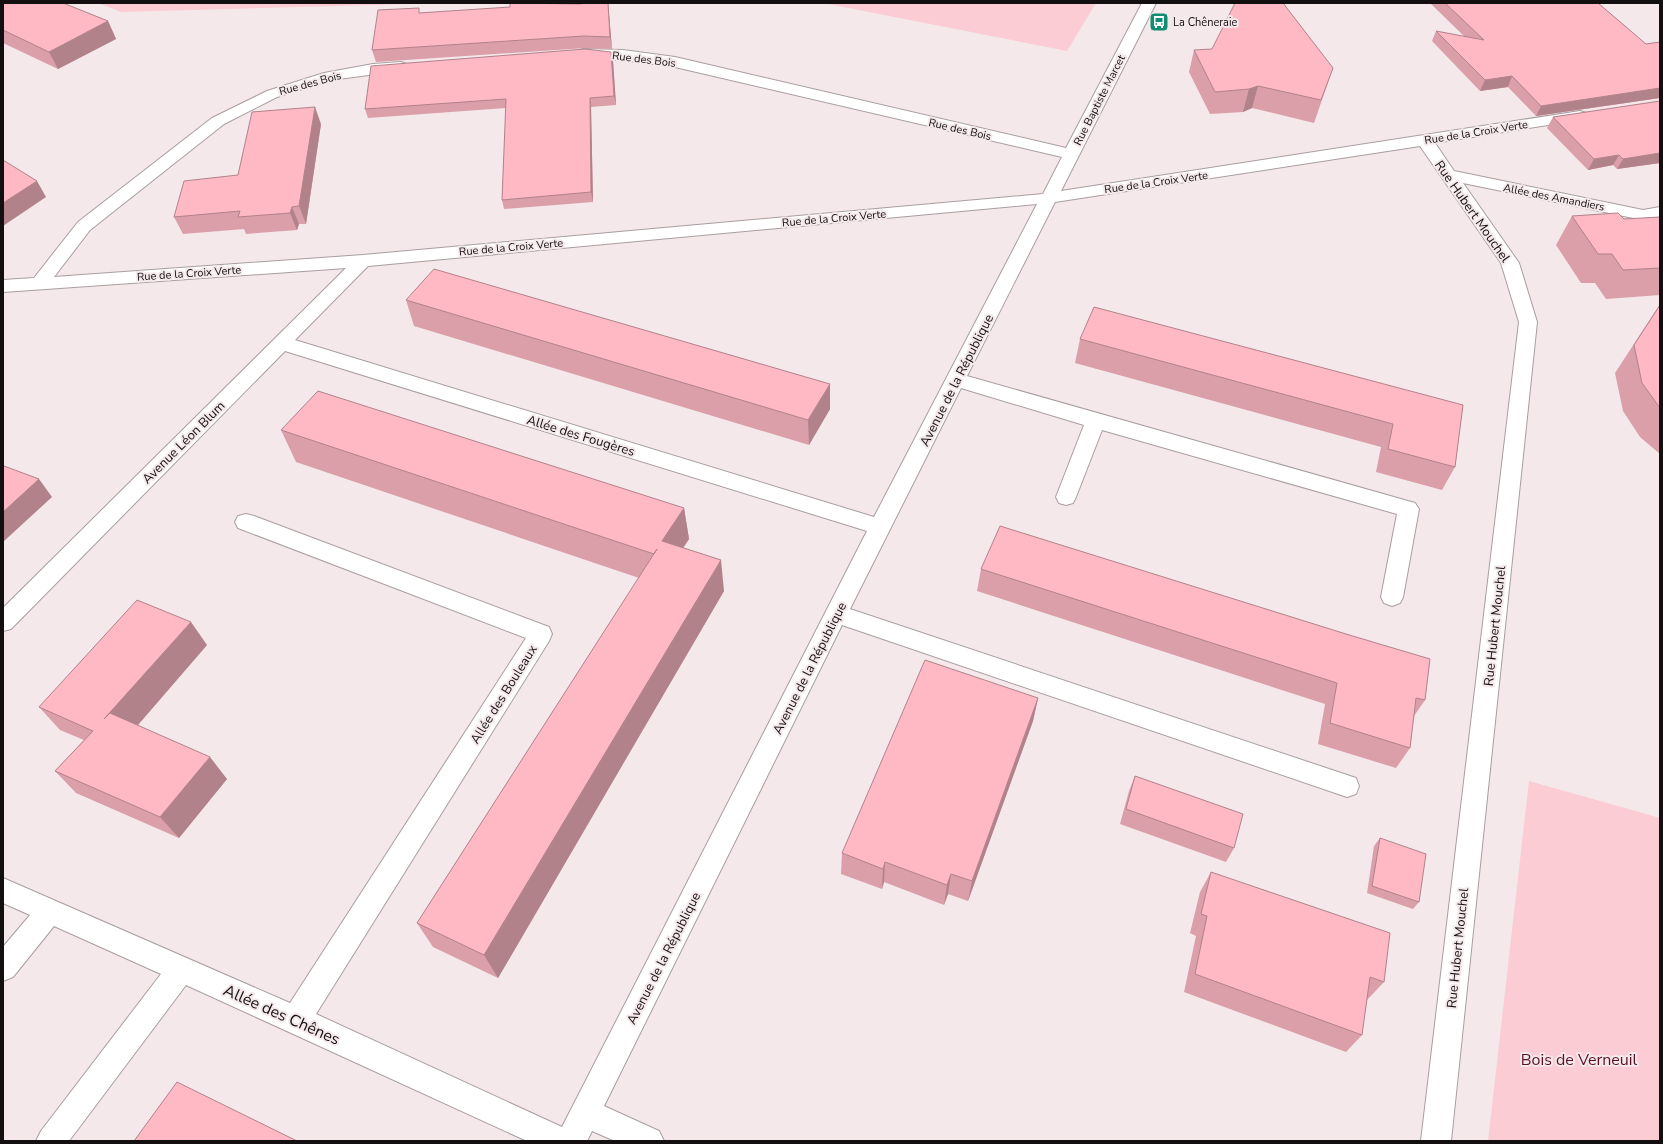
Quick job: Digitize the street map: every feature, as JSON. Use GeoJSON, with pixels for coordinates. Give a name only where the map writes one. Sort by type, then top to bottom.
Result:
{"type":"FeatureCollection","features":[{"type":"Feature","properties":{"kind":"street","name":"Rue Baptiste Marcet"},"geometry":{"type":"LineString","coordinates":[[1050,198],[1149,3]]}},
{"type":"Feature","properties":{"kind":"street","name":"Rue des Bois"},"geometry":{"type":"LineString","coordinates":[[570,54],[623,55],[675,62],[1071,154]]}},
{"type":"Feature","properties":{"kind":"street","name":"Rue des Bois"},"geometry":{"type":"LineString","coordinates":[[40,283],[84,226],[218,121],[272,94],[329,76],[373,69],[412,66]]}},
{"type":"Feature","properties":{"kind":"street","name":"Rue de la Croix Verte"},"geometry":{"type":"LineString","coordinates":[[6,289],[40,283],[363,261],[1050,198],[1597,114]]}},
{"type":"Feature","properties":{"kind":"street","name":"Rue Hubert Mouchel"},"geometry":{"type":"LineString","coordinates":[[1424,140],[1510,263],[1528,322],[1436,1141]]}},
{"type":"Feature","properties":{"kind":"street","name":"Allée des Amandiers"},"geometry":{"type":"LineString","coordinates":[[1448,175],[1643,215],[1660,212]]}},
{"type":"Feature","properties":{"kind":"street","name":"Avenue de la République"},"geometry":{"type":"LineString","coordinates":[[572,1141],[880,527],[1050,198]]}},
{"type":"Feature","properties":{"kind":"street","name":"Avenue Léon Blum"},"geometry":{"type":"LineString","coordinates":[[3,622],[363,261]]}},
{"type":"Feature","properties":{"kind":"street","name":"Allée des Fougères"},"geometry":{"type":"LineString","coordinates":[[282,343],[880,527]]}},
{"type":"Feature","properties":{"kind":"street"},"geometry":{"type":"LineString","coordinates":[[956,380],[1095,421],[1408,509],[1392,597]]}},
{"type":"Feature","properties":{"kind":"street"},"geometry":{"type":"LineString","coordinates":[[1066,497],[1095,421]]}},
{"type":"Feature","properties":{"kind":"street","name":"Allée des Bouleaux"},"geometry":{"type":"LineString","coordinates":[[246,522],[541,634],[296,1020]]}},
{"type":"Feature","properties":{"kind":"street"},"geometry":{"type":"LineString","coordinates":[[837,614],[1347,786]]}},
{"type":"Feature","properties":{"kind":"street","name":"Allée des Chênes"},"geometry":{"type":"LineString","coordinates":[[3,890],[296,1020],[560,1141]]}},
{"type":"Feature","properties":{"kind":"street"},"geometry":{"type":"LineString","coordinates":[[3,968],[50,911]]}},
{"type":"Feature","properties":{"kind":"street"},"geometry":{"type":"LineString","coordinates":[[51,1141],[181,970]]}},
{"type":"Feature","properties":{"kind":"street"},"geometry":{"type":"LineString","coordinates":[[586,1113],[649,1141]]}},
{"type":"Feature","properties":{"kind":"green space"},"geometry":{"type":"Polygon","coordinates":[[[98,3],[443,3],[121,12],[98,3]]]}},
{"type":"Feature","properties":{"kind":"green space"},"geometry":{"type":"Polygon","coordinates":[[[823,3],[1096,3],[1067,51],[823,3]]]}},
{"type":"Feature","properties":{"kind":"green space","name":"Bois de Verneuil"},"geometry":{"type":"Polygon","coordinates":[[[1529,781],[1660,818],[1660,1141],[1488,1141],[1529,781]]]}},
{"type":"Feature","properties":{"kind":"building"},"geometry":{"type":"Polygon","coordinates":[[[3,3],[63,3],[108,21],[49,52],[3,30],[3,3]]]}},
{"type":"Feature","properties":{"kind":"building"},"geometry":{"type":"Polygon","coordinates":[[[510,3],[608,3],[610,37],[584,36],[372,50],[378,10],[419,8],[419,13],[510,7],[510,3]]]}},
{"type":"Feature","properties":{"kind":"building"},"geometry":{"type":"Polygon","coordinates":[[[1235,3],[1283,3],[1333,68],[1321,100],[1258,86],[1249,89],[1215,92],[1194,50],[1212,49],[1235,3]]]}},
{"type":"Feature","properties":{"kind":"building"},"geometry":{"type":"Polygon","coordinates":[[[1445,3],[1598,3],[1646,44],[1660,42],[1660,88],[1541,106],[1512,76],[1485,80],[1436,31],[1484,40],[1445,3]]]}},
{"type":"Feature","properties":{"kind":"building"},"geometry":{"type":"Polygon","coordinates":[[[585,49],[611,52],[614,96],[590,98],[591,192],[502,200],[506,99],[365,109],[371,66],[585,49]]]}},
{"type":"Feature","properties":{"kind":"building"},"geometry":{"type":"Polygon","coordinates":[[[1660,101],[1660,153],[1623,159],[1619,155],[1594,159],[1553,117],[1660,101]]]}},
{"type":"Feature","properties":{"kind":"building"},"geometry":{"type":"Polygon","coordinates":[[[315,107],[299,206],[292,207],[290,213],[238,217],[240,211],[174,217],[184,181],[238,175],[252,112],[315,107]]]}},
{"type":"Feature","properties":{"kind":"building"},"geometry":{"type":"Polygon","coordinates":[[[3,160],[37,181],[3,203],[3,160]]]}},
{"type":"Feature","properties":{"kind":"building"},"geometry":{"type":"Polygon","coordinates":[[[1618,213],[1624,219],[1660,217],[1660,268],[1623,270],[1612,254],[1598,254],[1572,216],[1618,213]]]}},
{"type":"Feature","properties":{"kind":"building"},"geometry":{"type":"Polygon","coordinates":[[[434,269],[830,384],[808,420],[406,300],[434,269]]]}},
{"type":"Feature","properties":{"kind":"building"},"geometry":{"type":"Polygon","coordinates":[[[1660,305],[1660,408],[1642,383],[1634,345],[1660,305]]]}},
{"type":"Feature","properties":{"kind":"building"},"geometry":{"type":"Polygon","coordinates":[[[1094,307],[1463,405],[1455,467],[1388,449],[1393,424],[1080,339],[1094,307]]]}},
{"type":"Feature","properties":{"kind":"building"},"geometry":{"type":"Polygon","coordinates":[[[318,391],[684,508],[662,541],[721,560],[484,955],[417,923],[654,554],[281,430],[318,391]]]}},
{"type":"Feature","properties":{"kind":"building"},"geometry":{"type":"Polygon","coordinates":[[[4,466],[39,479],[3,512],[3,467],[4,466]]]}},
{"type":"Feature","properties":{"kind":"building"},"geometry":{"type":"Polygon","coordinates":[[[1000,526],[1430,659],[1425,700],[1416,698],[1410,748],[1330,723],[1337,683],[981,569],[1000,526]]]}},
{"type":"Feature","properties":{"kind":"building"},"geometry":{"type":"Polygon","coordinates":[[[137,600],[191,622],[104,719],[110,713],[210,757],[160,817],[55,771],[93,731],[39,707],[137,600]]]}},
{"type":"Feature","properties":{"kind":"building"},"geometry":{"type":"Polygon","coordinates":[[[925,660],[1038,698],[972,881],[951,874],[947,885],[885,862],[883,869],[842,853],[925,660]]]}},
{"type":"Feature","properties":{"kind":"building"},"geometry":{"type":"Polygon","coordinates":[[[1135,776],[1243,814],[1234,848],[1126,809],[1135,776]]]}},
{"type":"Feature","properties":{"kind":"building"},"geometry":{"type":"Polygon","coordinates":[[[1380,838],[1426,854],[1419,902],[1372,886],[1380,838]]]}},
{"type":"Feature","properties":{"kind":"building"},"geometry":{"type":"Polygon","coordinates":[[[1211,872],[1390,933],[1384,982],[1370,977],[1362,1035],[1195,974],[1207,916],[1201,914],[1211,872]]]}},
{"type":"Feature","properties":{"kind":"building"},"geometry":{"type":"Polygon","coordinates":[[[177,1082],[297,1141],[134,1141],[177,1082]]]}},
{"type":"Feature","properties":{"kind":"place","name":"La Chêneraie"},"geometry":{"type":"Point","coordinates":[1159,22]}}]}
